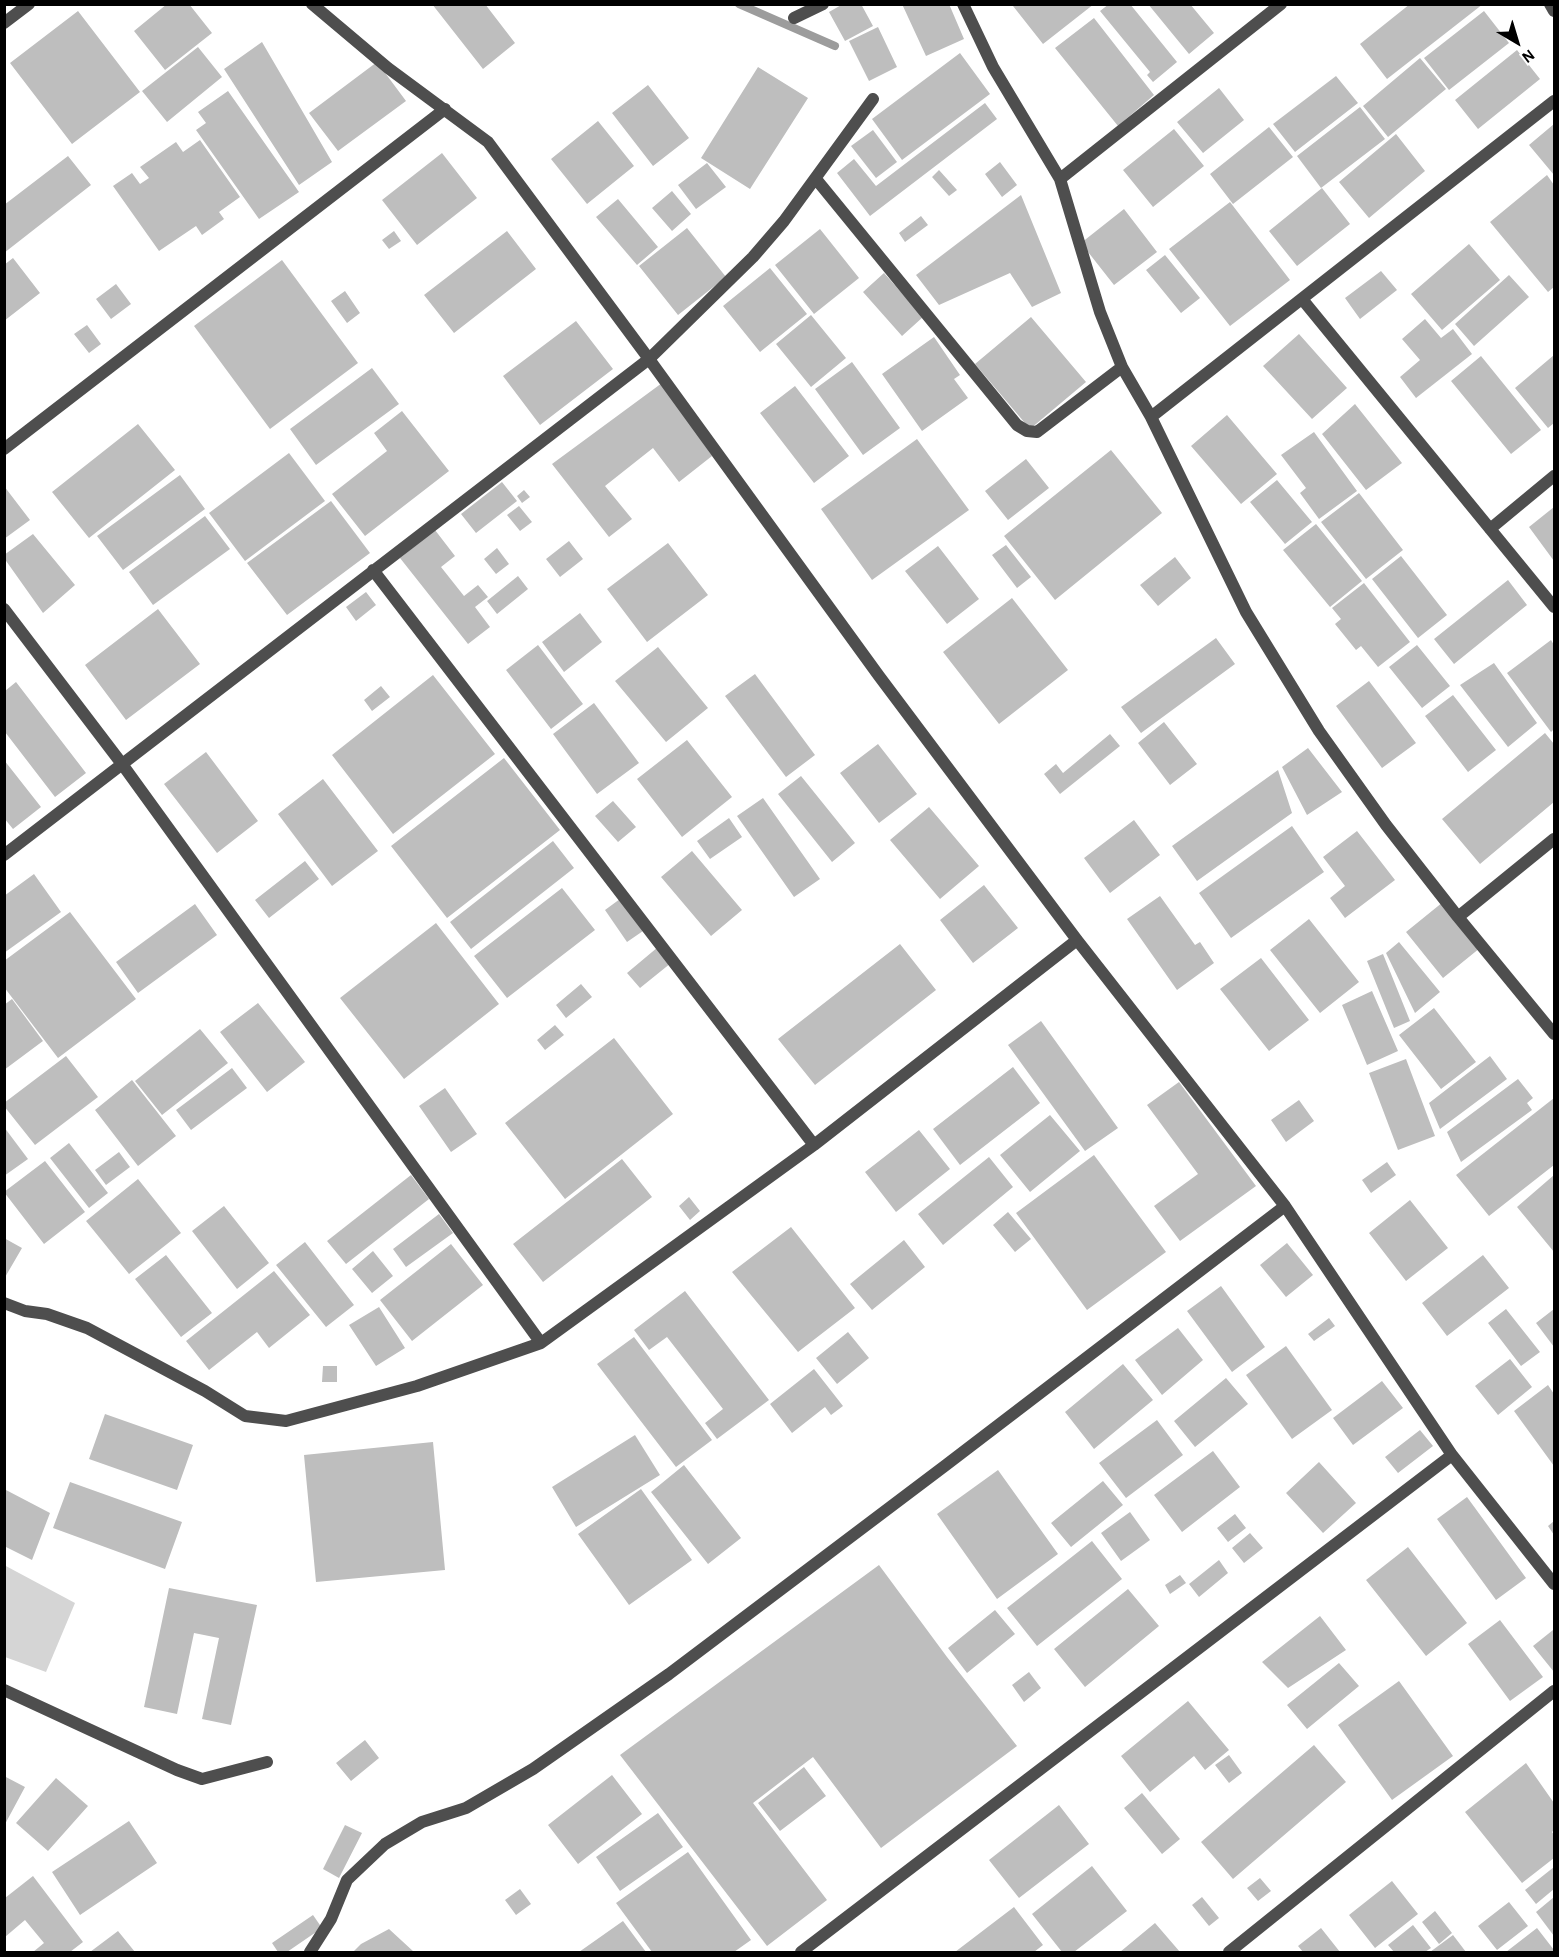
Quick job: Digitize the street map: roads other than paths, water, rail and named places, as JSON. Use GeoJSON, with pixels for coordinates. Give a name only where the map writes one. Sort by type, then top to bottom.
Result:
{"type":"FeatureCollection","features":[{"type":"Feature","properties":{"kind":"street"},"geometry":{"type":"LineString","coordinates":[[4,23],[29,4]]}},
{"type":"Feature","properties":{"kind":"street"},"geometry":{"type":"LineString","coordinates":[[312,4],[388,68],[488,142],[879,676],[1077,940],[1285,1206],[1452,1455],[1554,1584]]}},
{"type":"Feature","properties":{"kind":"street"},"geometry":{"type":"LineString","coordinates":[[794,18],[823,4]]}},
{"type":"Feature","properties":{"kind":"street"},"geometry":{"type":"LineString","coordinates":[[963,4],[993,67],[1060,179],[1100,312],[1122,367],[1151,417],[1246,612],[1319,731],[1386,825],[1554,1034]]}},
{"type":"Feature","properties":{"kind":"street"},"geometry":{"type":"LineString","coordinates":[[1060,179],[1281,4]]}},
{"type":"Feature","properties":{"kind":"street"},"geometry":{"type":"LineString","coordinates":[[1550,4],[1554,11]]}},
{"type":"Feature","properties":{"kind":"street"},"geometry":{"type":"LineString","coordinates":[[4,855],[649,359],[753,257],[816,179],[873,99]]}},
{"type":"Feature","properties":{"kind":"street"},"geometry":{"type":"LineString","coordinates":[[1151,417],[1554,101]]}},
{"type":"Feature","properties":{"kind":"street"},"geometry":{"type":"LineString","coordinates":[[4,448],[446,109]]}},
{"type":"Feature","properties":{"kind":"street"},"geometry":{"type":"LineString","coordinates":[[816,179],[1017,424],[1027,431],[1037,432],[1122,367]]}},
{"type":"Feature","properties":{"kind":"street"},"geometry":{"type":"LineString","coordinates":[[1302,299],[1554,607]]}},
{"type":"Feature","properties":{"kind":"street"},"geometry":{"type":"LineString","coordinates":[[1490,529],[1554,476]]}},
{"type":"Feature","properties":{"kind":"street"},"geometry":{"type":"LineString","coordinates":[[373,570],[814,1145]]}},
{"type":"Feature","properties":{"kind":"street"},"geometry":{"type":"LineString","coordinates":[[4,609],[122,764],[541,1343]]}},
{"type":"Feature","properties":{"kind":"street"},"geometry":{"type":"LineString","coordinates":[[1458,917],[1554,839]]}},
{"type":"Feature","properties":{"kind":"street"},"geometry":{"type":"LineString","coordinates":[[5,1307],[47,1314],[87,1329],[206,1391],[245,1416],[286,1421],[417,1386],[541,1343],[814,1145],[1077,940]]}},
{"type":"Feature","properties":{"kind":"street"},"geometry":{"type":"LineString","coordinates":[[310,1953],[331,1919],[347,1880],[385,1844],[422,1822],[466,1808],[533,1768],[669,1674],[1285,1206]]}},
{"type":"Feature","properties":{"kind":"street"},"geometry":{"type":"LineString","coordinates":[[801,1953],[1452,1455]]}},
{"type":"Feature","properties":{"kind":"street"},"geometry":{"type":"LineString","coordinates":[[4,1689],[177,1770],[202,1779],[267,1762]]}},
{"type":"Feature","properties":{"kind":"street"},"geometry":{"type":"LineString","coordinates":[[1229,1953],[1554,1691]]}},
{"type":"Feature","properties":{"kind":"waterway"},"geometry":{"type":"LineString","coordinates":[[739,4],[835,46]]}}]}
